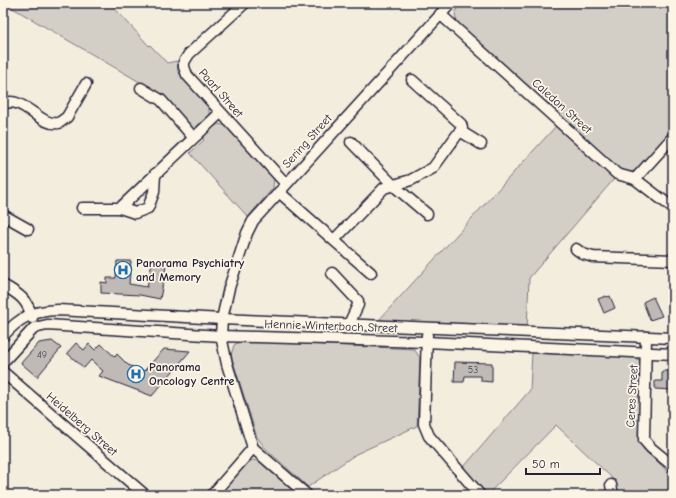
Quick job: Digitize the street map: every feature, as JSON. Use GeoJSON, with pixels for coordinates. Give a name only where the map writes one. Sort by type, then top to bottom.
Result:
{"type":"FeatureCollection","features":[{"type":"Feature","properties":{"kind":"street","name":"Paarl Street"},"geometry":{"type":"LineString","coordinates":[[245,3],[189,54],[184,62],[184,66],[187,75],[286,184]]}},
{"type":"Feature","properties":{"kind":"street","name":"Sering Street"},"geometry":{"type":"LineString","coordinates":[[253,448],[227,364],[221,336],[222,319],[229,288],[250,226],[278,192],[451,3]]}},
{"type":"Feature","properties":{"kind":"street","name":"Caledon Street"},"geometry":{"type":"LineString","coordinates":[[440,14],[617,174],[635,179],[673,208]]}},
{"type":"Feature","properties":{"kind":"street"},"geometry":{"type":"LineString","coordinates":[[334,240],[384,188],[411,180],[432,168],[462,128],[461,124],[412,80]]}},
{"type":"Feature","properties":{"kind":"street"},"geometry":{"type":"LineString","coordinates":[[3,104],[12,102],[19,104],[49,122],[59,123],[67,117],[86,84]]}},
{"type":"Feature","properties":{"kind":"street"},"geometry":{"type":"LineString","coordinates":[[142,88],[161,100],[193,138]]}},
{"type":"Feature","properties":{"kind":"street"},"geometry":{"type":"LineString","coordinates":[[120,208],[220,113]]}},
{"type":"Feature","properties":{"kind":"street"},"geometry":{"type":"LineString","coordinates":[[460,131],[481,144]]}},
{"type":"Feature","properties":{"kind":"street"},"geometry":{"type":"LineString","coordinates":[[635,179],[673,137]]}},
{"type":"Feature","properties":{"kind":"street"},"geometry":{"type":"LineString","coordinates":[[350,142],[393,185],[427,214]]}},
{"type":"Feature","properties":{"kind":"street"},"geometry":{"type":"LineString","coordinates":[[82,208],[120,208],[135,213],[148,208],[154,192],[155,174]]}},
{"type":"Feature","properties":{"kind":"street"},"geometry":{"type":"LineString","coordinates":[[278,192],[371,273]]}},
{"type":"Feature","properties":{"kind":"street"},"geometry":{"type":"LineString","coordinates":[[3,215],[28,229]]}},
{"type":"Feature","properties":{"kind":"street"},"geometry":{"type":"LineString","coordinates":[[576,249],[583,254],[593,257],[673,260]]}},
{"type":"Feature","properties":{"kind":"street"},"geometry":{"type":"LineString","coordinates":[[332,273],[358,300],[358,305],[349,324]]}},
{"type":"Feature","properties":{"kind":"street"},"geometry":{"type":"LineString","coordinates":[[3,285],[22,296],[28,304],[34,328],[3,362]]}},
{"type":"Feature","properties":{"kind":"street","name":"Hennie Winterbach Street"},"geometry":{"type":"LineString","coordinates":[[3,336],[19,320],[31,313],[58,310],[222,319],[673,338]]}},
{"type":"Feature","properties":{"kind":"street","name":"Hennie Winterbach Street"},"geometry":{"type":"LineString","coordinates":[[34,328],[47,325],[221,336],[426,342],[673,354]]}},
{"type":"Feature","properties":{"kind":"street"},"geometry":{"type":"LineString","coordinates":[[427,328],[424,424],[429,436],[480,495]]}},
{"type":"Feature","properties":{"kind":"street","name":"Ceres Street"},"geometry":{"type":"LineString","coordinates":[[646,337],[647,353],[644,440],[655,452],[673,466]]}},
{"type":"Feature","properties":{"kind":"street","name":"Heidelberg Street"},"geometry":{"type":"LineString","coordinates":[[3,372],[145,495]]}},
{"type":"Feature","properties":{"kind":"street"},"geometry":{"type":"LineString","coordinates":[[212,495],[253,448],[307,495]]}},
{"type":"Feature","properties":{"kind":"shaded area"},"geometry":{"type":"Polygon","coordinates":[[[4,3],[110,3],[149,46],[150,45],[167,63],[177,61],[178,72],[209,106],[209,116],[194,130],[162,95],[4,3]]]}},
{"type":"Feature","properties":{"kind":"shaded area"},"geometry":{"type":"Polygon","coordinates":[[[461,3],[673,3],[673,129],[636,170],[628,173],[620,170],[458,23],[455,13],[461,3]]]}},
{"type":"Feature","properties":{"kind":"shaded area"},"geometry":{"type":"Polygon","coordinates":[[[218,124],[227,126],[274,178],[273,188],[248,217],[190,153],[204,140],[201,137],[218,124]]]}},
{"type":"Feature","properties":{"kind":"shaded area"},"geometry":{"type":"Polygon","coordinates":[[[556,126],[614,179],[529,278],[527,330],[379,320],[556,126]]]}},
{"type":"Feature","properties":{"kind":"shaded area"},"geometry":{"type":"Polygon","coordinates":[[[241,341],[414,349],[420,358],[417,426],[356,454],[308,487],[265,448],[257,437],[231,355],[234,345],[241,341]]]}},
{"type":"Feature","properties":{"kind":"shaded area"},"geometry":{"type":"Polygon","coordinates":[[[532,353],[633,357],[639,360],[641,366],[638,438],[647,453],[664,468],[669,475],[672,483],[673,495],[617,495],[611,477],[556,425],[487,495],[463,468],[530,390],[532,353]]]}},
{"type":"Feature","properties":{"kind":"shaded area"},"geometry":{"type":"Polygon","coordinates":[[[253,460],[260,462],[298,495],[218,495],[245,464],[253,460]]]}},
{"type":"Feature","properties":{"kind":"building"},"geometry":{"type":"Polygon","coordinates":[[[117,261],[131,261],[129,284],[147,287],[152,263],[166,266],[160,299],[140,295],[101,293],[101,282],[107,283],[107,278],[116,278],[117,261]]]}},
{"type":"Feature","properties":{"kind":"building"},"geometry":{"type":"Polygon","coordinates":[[[610,296],[615,308],[604,313],[598,299],[610,296]]]}},
{"type":"Feature","properties":{"kind":"building"},"geometry":{"type":"Polygon","coordinates":[[[653,297],[662,316],[650,320],[643,302],[653,297]]]}},
{"type":"Feature","properties":{"kind":"building"},"geometry":{"type":"Polygon","coordinates":[[[52,341],[61,348],[37,377],[21,363],[39,343],[52,341]]]}},
{"type":"Feature","properties":{"kind":"building","name":"Panorama Oncology Centre"},"geometry":{"type":"Polygon","coordinates":[[[76,343],[84,350],[89,344],[95,350],[101,344],[115,357],[117,354],[128,365],[144,371],[164,349],[190,351],[152,396],[99,376],[103,371],[91,360],[84,368],[67,353],[76,343]]]}},
{"type":"Feature","properties":{"kind":"building"},"geometry":{"type":"Polygon","coordinates":[[[455,362],[492,363],[492,382],[481,381],[481,376],[465,376],[464,382],[454,382],[455,362]]]}},
{"type":"Feature","properties":{"kind":"building"},"geometry":{"type":"Polygon","coordinates":[[[662,371],[671,371],[673,390],[655,389],[655,381],[662,381],[662,371]]]}},
{"type":"Feature","properties":{"kind":"place","name":"Panorama Psychiatry and Memory"},"geometry":{"type":"Point","coordinates":[123,270]}},
{"type":"Feature","properties":{"kind":"place","name":"Panorama Oncology Centre"},"geometry":{"type":"Point","coordinates":[136,374]}}]}
